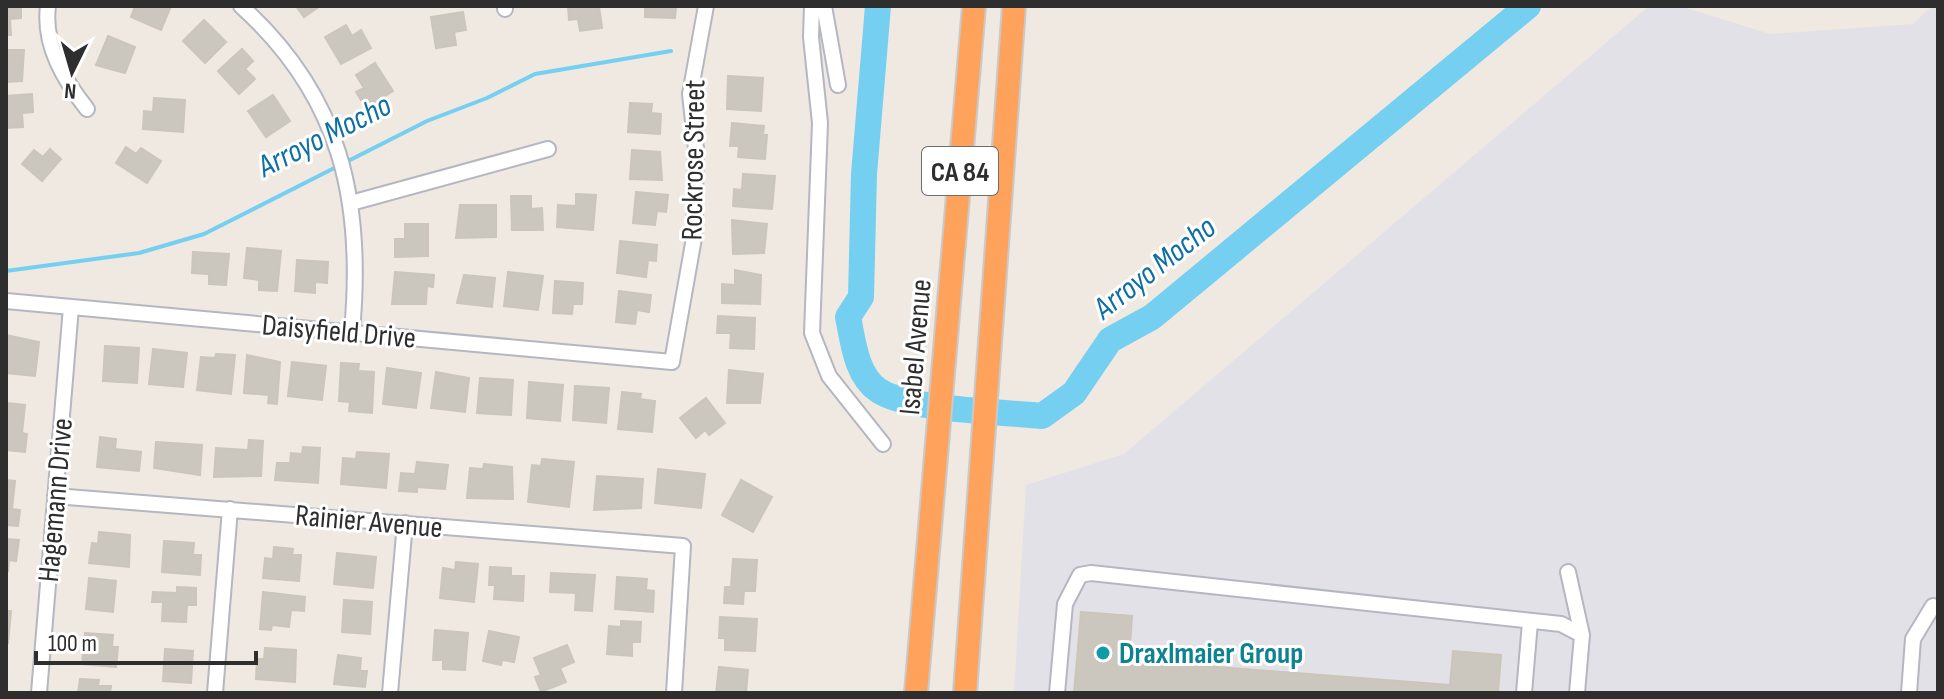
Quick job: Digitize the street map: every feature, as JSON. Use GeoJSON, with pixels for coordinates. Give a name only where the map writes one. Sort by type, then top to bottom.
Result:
{"type":"FeatureCollection","features":[{"type":"Feature","properties":{"kind":"highway","name":"Isabel Avenue"},"geometry":{"type":"LineString","coordinates":[[916,693],[974,6]]}},
{"type":"Feature","properties":{"kind":"highway"},"geometry":{"type":"LineString","coordinates":[[965,693],[1014,6]]}},
{"type":"Feature","properties":{"kind":"street"},"geometry":{"type":"LineString","coordinates":[[48,6],[46,19],[61,77],[87,109]]}},
{"type":"Feature","properties":{"kind":"street"},"geometry":{"type":"LineString","coordinates":[[241,6],[264,27],[312,90],[333,133],[351,203],[356,241],[352,331]]}},
{"type":"Feature","properties":{"kind":"street","name":"Rockrose Street"},"geometry":{"type":"LineString","coordinates":[[672,362],[694,238],[696,149],[690,94],[706,6]]}},
{"type":"Feature","properties":{"kind":"street"},"geometry":{"type":"LineString","coordinates":[[812,6],[811,37],[820,123],[812,333],[829,376],[883,444]]}},
{"type":"Feature","properties":{"kind":"street"},"geometry":{"type":"LineString","coordinates":[[824,6],[838,85]]}},
{"type":"Feature","properties":{"kind":"street"},"geometry":{"type":"LineString","coordinates":[[351,203],[548,149]]}},
{"type":"Feature","properties":{"kind":"street","name":"Daisyfield Drive"},"geometry":{"type":"LineString","coordinates":[[6,301],[672,362]]}},
{"type":"Feature","properties":{"kind":"street","name":"Hagemann Drive"},"geometry":{"type":"LineString","coordinates":[[39,693],[71,307]]}},
{"type":"Feature","properties":{"kind":"street","name":"Rainier Avenue"},"geometry":{"type":"LineString","coordinates":[[55,496],[683,546],[674,693]]}},
{"type":"Feature","properties":{"kind":"street"},"geometry":{"type":"LineString","coordinates":[[215,693],[230,509]]}},
{"type":"Feature","properties":{"kind":"street"},"geometry":{"type":"LineString","coordinates":[[390,693],[405,523]]}},
{"type":"Feature","properties":{"kind":"street"},"geometry":{"type":"LineString","coordinates":[[1568,572],[1582,635],[1577,693]]}},
{"type":"Feature","properties":{"kind":"street"},"geometry":{"type":"LineString","coordinates":[[1057,693],[1065,604],[1080,575],[1091,573],[1561,624],[1582,635]]}},
{"type":"Feature","properties":{"kind":"street"},"geometry":{"type":"LineString","coordinates":[[1909,693],[1913,639],[1932,616]]}},
{"type":"Feature","properties":{"kind":"street"},"geometry":{"type":"LineString","coordinates":[[1524,693],[1530,622]]}},
{"type":"Feature","properties":{"kind":"shaded area"},"geometry":{"type":"Polygon","coordinates":[[[1649,6],[1680,6],[1770,34],[1913,24],[1932,6],[1938,6],[1938,693],[1014,693],[1026,485],[1124,454],[1649,6]]]}},
{"type":"Feature","properties":{"kind":"building"},"geometry":{"type":"Polygon","coordinates":[[[6,6],[21,6],[21,18],[10,19],[11,35],[6,35],[6,6]]]}},
{"type":"Feature","properties":{"kind":"building"},"geometry":{"type":"Polygon","coordinates":[[[135,6],[171,6],[161,30],[131,17],[135,6]]]}},
{"type":"Feature","properties":{"kind":"building"},"geometry":{"type":"Polygon","coordinates":[[[296,6],[320,6],[304,17],[296,6]]]}},
{"type":"Feature","properties":{"kind":"building"},"geometry":{"type":"Polygon","coordinates":[[[568,6],[599,6],[602,28],[580,31],[578,19],[569,20],[568,6]]]}},
{"type":"Feature","properties":{"kind":"building"},"geometry":{"type":"Polygon","coordinates":[[[645,6],[676,6],[675,18],[645,17],[645,6]]]}},
{"type":"Feature","properties":{"kind":"building"},"geometry":{"type":"Polygon","coordinates":[[[463,12],[466,30],[454,32],[456,45],[436,48],[431,17],[463,12]]]}},
{"type":"Feature","properties":{"kind":"building"},"geometry":{"type":"Polygon","coordinates":[[[204,20],[226,42],[205,63],[183,41],[204,20]]]}},
{"type":"Feature","properties":{"kind":"building"},"geometry":{"type":"Polygon","coordinates":[[[346,25],[352,36],[361,30],[371,48],[341,64],[325,37],[346,25]]]}},
{"type":"Feature","properties":{"kind":"building"},"geometry":{"type":"Polygon","coordinates":[[[108,36],[135,47],[125,73],[96,65],[108,36]]]}},
{"type":"Feature","properties":{"kind":"building"},"geometry":{"type":"Polygon","coordinates":[[[242,49],[253,61],[245,69],[255,79],[239,94],[218,71],[242,49]]]}},
{"type":"Feature","properties":{"kind":"building"},"geometry":{"type":"Polygon","coordinates":[[[6,50],[24,50],[22,81],[6,82],[6,50]]]}},
{"type":"Feature","properties":{"kind":"building"},"geometry":{"type":"Polygon","coordinates":[[[375,63],[393,91],[366,108],[356,92],[364,88],[356,75],[375,63]]]}},
{"type":"Feature","properties":{"kind":"building"},"geometry":{"type":"Polygon","coordinates":[[[728,76],[763,78],[761,111],[727,109],[728,76]]]}},
{"type":"Feature","properties":{"kind":"building"},"geometry":{"type":"Polygon","coordinates":[[[32,94],[33,112],[22,113],[23,127],[6,128],[6,96],[32,94]]]}},
{"type":"Feature","properties":{"kind":"building"},"geometry":{"type":"Polygon","coordinates":[[[273,95],[290,121],[266,137],[248,111],[273,95]]]}},
{"type":"Feature","properties":{"kind":"building"},"geometry":{"type":"Polygon","coordinates":[[[154,98],[185,100],[183,132],[143,129],[144,111],[153,112],[154,98]]]}},
{"type":"Feature","properties":{"kind":"building"},"geometry":{"type":"Polygon","coordinates":[[[630,103],[652,104],[651,113],[661,114],[660,134],[628,132],[630,103]]]}},
{"type":"Feature","properties":{"kind":"building"},"geometry":{"type":"Polygon","coordinates":[[[732,123],[764,126],[763,135],[767,135],[765,159],[738,157],[739,146],[730,146],[732,123]]]}},
{"type":"Feature","properties":{"kind":"building"},"geometry":{"type":"Polygon","coordinates":[[[126,147],[136,154],[141,148],[161,161],[147,183],[116,163],[126,147]]]}},
{"type":"Feature","properties":{"kind":"building"},"geometry":{"type":"Polygon","coordinates":[[[50,149],[61,159],[42,181],[22,164],[34,150],[43,157],[50,149]]]}},
{"type":"Feature","properties":{"kind":"building"},"geometry":{"type":"Polygon","coordinates":[[[632,150],[660,152],[662,180],[630,179],[632,150]]]}},
{"type":"Feature","properties":{"kind":"building"},"geometry":{"type":"Polygon","coordinates":[[[743,174],[775,176],[772,209],[733,206],[734,189],[742,190],[743,174]]]}},
{"type":"Feature","properties":{"kind":"building"},"geometry":{"type":"Polygon","coordinates":[[[636,192],[668,195],[666,212],[657,211],[655,225],[633,223],[636,192]]]}},
{"type":"Feature","properties":{"kind":"building"},"geometry":{"type":"Polygon","coordinates":[[[576,194],[596,195],[593,230],[557,227],[558,205],[576,206],[576,194]]]}},
{"type":"Feature","properties":{"kind":"building"},"geometry":{"type":"Polygon","coordinates":[[[511,196],[531,196],[531,209],[542,208],[543,230],[512,230],[511,196]]]}},
{"type":"Feature","properties":{"kind":"building"},"geometry":{"type":"Polygon","coordinates":[[[460,205],[496,205],[496,237],[456,238],[460,205]]]}},
{"type":"Feature","properties":{"kind":"building"},"geometry":{"type":"Polygon","coordinates":[[[732,220],[767,224],[764,253],[733,254],[732,220]]]}},
{"type":"Feature","properties":{"kind":"building"},"geometry":{"type":"Polygon","coordinates":[[[405,224],[428,224],[428,256],[395,257],[395,239],[405,239],[405,224]]]}},
{"type":"Feature","properties":{"kind":"building"},"geometry":{"type":"Polygon","coordinates":[[[620,241],[657,245],[656,261],[648,260],[646,277],[617,273],[620,241]]]}},
{"type":"Feature","properties":{"kind":"building"},"geometry":{"type":"Polygon","coordinates":[[[247,248],[281,251],[277,291],[259,290],[259,280],[244,278],[247,248]]]}},
{"type":"Feature","properties":{"kind":"building"},"geometry":{"type":"Polygon","coordinates":[[[193,252],[229,254],[226,285],[209,284],[209,274],[192,273],[193,252]]]}},
{"type":"Feature","properties":{"kind":"building"},"geometry":{"type":"Polygon","coordinates":[[[297,260],[328,262],[327,283],[315,282],[315,293],[295,291],[297,260]]]}},
{"type":"Feature","properties":{"kind":"building"},"geometry":{"type":"Polygon","coordinates":[[[735,270],[761,275],[760,304],[722,303],[722,284],[735,285],[735,270]]]}},
{"type":"Feature","properties":{"kind":"building"},"geometry":{"type":"Polygon","coordinates":[[[395,272],[434,275],[433,287],[427,286],[426,304],[392,304],[395,272]]]}},
{"type":"Feature","properties":{"kind":"building"},"geometry":{"type":"Polygon","coordinates":[[[508,272],[543,276],[538,310],[504,306],[508,272]]]}},
{"type":"Feature","properties":{"kind":"building"},"geometry":{"type":"Polygon","coordinates":[[[464,275],[495,278],[492,307],[457,303],[464,275]]]}},
{"type":"Feature","properties":{"kind":"building"},"geometry":{"type":"Polygon","coordinates":[[[555,281],[583,283],[582,304],[573,304],[572,314],[553,313],[555,281]]]}},
{"type":"Feature","properties":{"kind":"building"},"geometry":{"type":"Polygon","coordinates":[[[619,291],[651,295],[649,312],[637,310],[635,324],[616,322],[619,291]]]}},
{"type":"Feature","properties":{"kind":"building"},"geometry":{"type":"Polygon","coordinates":[[[718,316],[755,318],[754,349],[730,348],[731,333],[717,333],[718,316]]]}},
{"type":"Feature","properties":{"kind":"building"},"geometry":{"type":"Polygon","coordinates":[[[6,335],[39,342],[35,376],[6,373],[6,335]]]}},
{"type":"Feature","properties":{"kind":"building"},"geometry":{"type":"Polygon","coordinates":[[[105,346],[139,348],[137,383],[103,381],[105,346]]]}},
{"type":"Feature","properties":{"kind":"building"},"geometry":{"type":"Polygon","coordinates":[[[153,349],[187,353],[183,387],[149,384],[153,349]]]}},
{"type":"Feature","properties":{"kind":"building"},"geometry":{"type":"Polygon","coordinates":[[[216,354],[235,355],[231,394],[197,390],[201,357],[215,358],[216,354]]]}},
{"type":"Feature","properties":{"kind":"building"},"geometry":{"type":"Polygon","coordinates":[[[247,355],[280,362],[277,404],[268,403],[269,395],[244,393],[247,355]]]}},
{"type":"Feature","properties":{"kind":"building"},"geometry":{"type":"Polygon","coordinates":[[[292,362],[326,366],[322,400],[288,396],[292,362]]]}},
{"type":"Feature","properties":{"kind":"building"},"geometry":{"type":"Polygon","coordinates":[[[341,363],[359,364],[358,371],[374,372],[372,413],[349,411],[350,402],[339,401],[341,363]]]}},
{"type":"Feature","properties":{"kind":"building"},"geometry":{"type":"Polygon","coordinates":[[[387,368],[421,373],[416,408],[383,404],[387,368]]]}},
{"type":"Feature","properties":{"kind":"building"},"geometry":{"type":"Polygon","coordinates":[[[729,370],[763,374],[760,403],[727,403],[729,370]]]}},
{"type":"Feature","properties":{"kind":"building"},"geometry":{"type":"Polygon","coordinates":[[[436,372],[469,378],[465,412],[431,408],[436,372]]]}},
{"type":"Feature","properties":{"kind":"building"},"geometry":{"type":"Polygon","coordinates":[[[480,378],[513,380],[511,415],[477,413],[480,378]]]}},
{"type":"Feature","properties":{"kind":"building"},"geometry":{"type":"Polygon","coordinates":[[[529,382],[563,385],[560,421],[527,418],[529,382]]]}},
{"type":"Feature","properties":{"kind":"building"},"geometry":{"type":"Polygon","coordinates":[[[575,386],[609,388],[606,423],[573,420],[575,386]]]}},
{"type":"Feature","properties":{"kind":"building"},"geometry":{"type":"Polygon","coordinates":[[[622,392],[641,394],[640,399],[655,401],[652,432],[618,429],[622,392]]]}},
{"type":"Feature","properties":{"kind":"building"},"geometry":{"type":"Polygon","coordinates":[[[706,398],[725,423],[709,435],[705,430],[696,438],[680,418],[706,398]]]}},
{"type":"Feature","properties":{"kind":"building"},"geometry":{"type":"Polygon","coordinates":[[[6,403],[25,405],[22,433],[27,434],[25,452],[6,450],[6,403]]]}},
{"type":"Feature","properties":{"kind":"building"},"geometry":{"type":"Polygon","coordinates":[[[100,437],[116,439],[115,449],[141,452],[139,471],[97,467],[100,437]]]}},
{"type":"Feature","properties":{"kind":"building"},"geometry":{"type":"Polygon","coordinates":[[[249,440],[263,441],[261,476],[214,477],[216,448],[248,450],[249,440]]]}},
{"type":"Feature","properties":{"kind":"building"},"geometry":{"type":"Polygon","coordinates":[[[156,442],[202,445],[200,475],[154,468],[156,442]]]}},
{"type":"Feature","properties":{"kind":"building"},"geometry":{"type":"Polygon","coordinates":[[[303,447],[320,448],[318,483],[275,480],[277,463],[290,463],[291,453],[302,454],[303,447]]]}},
{"type":"Feature","properties":{"kind":"building"},"geometry":{"type":"Polygon","coordinates":[[[357,452],[389,454],[386,488],[341,484],[343,458],[356,459],[357,452]]]}},
{"type":"Feature","properties":{"kind":"building"},"geometry":{"type":"Polygon","coordinates":[[[542,459],[574,462],[569,507],[528,502],[532,465],[541,466],[542,459]]]}},
{"type":"Feature","properties":{"kind":"building"},"geometry":{"type":"Polygon","coordinates":[[[417,462],[448,465],[445,489],[417,487],[417,492],[399,491],[401,473],[415,474],[417,462]]]}},
{"type":"Feature","properties":{"kind":"building"},"geometry":{"type":"Polygon","coordinates":[[[484,464],[512,467],[513,499],[467,498],[470,468],[483,469],[484,464]]]}},
{"type":"Feature","properties":{"kind":"building"},"geometry":{"type":"Polygon","coordinates":[[[658,469],[705,474],[701,508],[655,503],[658,469]]]}},
{"type":"Feature","properties":{"kind":"building"},"geometry":{"type":"Polygon","coordinates":[[[597,476],[643,479],[641,508],[594,510],[597,476]]]}},
{"type":"Feature","properties":{"kind":"building"},"geometry":{"type":"Polygon","coordinates":[[[6,480],[15,481],[12,509],[20,510],[18,526],[6,525],[6,480]]]}},
{"type":"Feature","properties":{"kind":"building"},"geometry":{"type":"Polygon","coordinates":[[[741,480],[772,497],[753,532],[722,515],[741,480]]]}},
{"type":"Feature","properties":{"kind":"building"},"geometry":{"type":"Polygon","coordinates":[[[99,532],[130,535],[129,567],[89,563],[92,543],[98,544],[99,532]]]}},
{"type":"Feature","properties":{"kind":"building"},"geometry":{"type":"Polygon","coordinates":[[[6,539],[19,540],[16,561],[9,560],[8,572],[6,539]]]}},
{"type":"Feature","properties":{"kind":"building"},"geometry":{"type":"Polygon","coordinates":[[[164,541],[194,543],[193,555],[201,555],[200,575],[162,572],[164,541]]]}},
{"type":"Feature","properties":{"kind":"building"},"geometry":{"type":"Polygon","coordinates":[[[274,547],[293,549],[292,555],[301,555],[299,581],[263,578],[265,558],[273,559],[274,547]]]}},
{"type":"Feature","properties":{"kind":"building"},"geometry":{"type":"Polygon","coordinates":[[[337,553],[376,557],[373,588],[334,584],[337,553]]]}},
{"type":"Feature","properties":{"kind":"building"},"geometry":{"type":"Polygon","coordinates":[[[733,559],[757,560],[755,591],[744,591],[743,604],[724,603],[725,587],[731,587],[733,559]]]}},
{"type":"Feature","properties":{"kind":"building"},"geometry":{"type":"Polygon","coordinates":[[[456,562],[478,564],[474,602],[440,598],[443,568],[455,570],[456,562]]]}},
{"type":"Feature","properties":{"kind":"building"},"geometry":{"type":"Polygon","coordinates":[[[490,567],[511,568],[511,576],[524,576],[523,601],[494,599],[495,585],[489,585],[490,567]]]}},
{"type":"Feature","properties":{"kind":"building"},"geometry":{"type":"Polygon","coordinates":[[[551,573],[595,575],[592,611],[575,610],[576,593],[550,592],[551,573]]]}},
{"type":"Feature","properties":{"kind":"building"},"geometry":{"type":"Polygon","coordinates":[[[617,577],[647,579],[646,590],[654,591],[653,612],[615,609],[617,577]]]}},
{"type":"Feature","properties":{"kind":"building"},"geometry":{"type":"Polygon","coordinates":[[[89,578],[116,581],[113,612],[86,609],[89,578]]]}},
{"type":"Feature","properties":{"kind":"building"},"geometry":{"type":"Polygon","coordinates":[[[177,587],[196,588],[196,605],[187,605],[186,622],[162,621],[163,602],[152,602],[153,592],[177,593],[177,587]]]}},
{"type":"Feature","properties":{"kind":"building"},"geometry":{"type":"Polygon","coordinates":[[[263,592],[305,597],[304,611],[291,610],[289,627],[272,625],[271,630],[260,629],[263,592]]]}},
{"type":"Feature","properties":{"kind":"building"},"geometry":{"type":"Polygon","coordinates":[[[344,600],[372,602],[370,634],[342,632],[344,600]]]}},
{"type":"Feature","properties":{"kind":"building"},"geometry":{"type":"Polygon","coordinates":[[[6,611],[11,611],[8,643],[6,643],[6,611]]]}},
{"type":"Feature","properties":{"kind":"building","name":"Draxlmaier Group"},"geometry":{"type":"Polygon","coordinates":[[[1081,612],[1132,616],[1129,660],[1450,685],[1453,651],[1501,655],[1498,693],[1074,693],[1081,612]]]}},
{"type":"Feature","properties":{"kind":"building"},"geometry":{"type":"Polygon","coordinates":[[[720,617],[757,619],[755,651],[725,650],[725,638],[719,638],[720,617]]]}},
{"type":"Feature","properties":{"kind":"building"},"geometry":{"type":"Polygon","coordinates":[[[621,621],[641,622],[640,642],[632,642],[632,656],[607,654],[609,626],[621,627],[621,621]]]}},
{"type":"Feature","properties":{"kind":"building"},"geometry":{"type":"Polygon","coordinates":[[[435,630],[468,633],[465,670],[443,669],[443,660],[433,660],[435,630]]]}},
{"type":"Feature","properties":{"kind":"building"},"geometry":{"type":"Polygon","coordinates":[[[489,631],[519,637],[514,662],[502,660],[501,665],[483,661],[489,631]]]}},
{"type":"Feature","properties":{"kind":"building"},"geometry":{"type":"Polygon","coordinates":[[[85,633],[113,635],[112,647],[118,647],[116,667],[82,664],[85,633]]]}},
{"type":"Feature","properties":{"kind":"building"},"geometry":{"type":"Polygon","coordinates":[[[567,645],[574,662],[560,668],[566,682],[541,692],[535,677],[541,675],[534,658],[567,645]]]}},
{"type":"Feature","properties":{"kind":"building"},"geometry":{"type":"Polygon","coordinates":[[[265,648],[296,650],[295,682],[256,679],[257,659],[264,659],[265,648]]]}},
{"type":"Feature","properties":{"kind":"building"},"geometry":{"type":"Polygon","coordinates":[[[165,649],[193,651],[191,683],[163,681],[165,649]]]}},
{"type":"Feature","properties":{"kind":"building"},"geometry":{"type":"Polygon","coordinates":[[[338,655],[361,658],[360,671],[367,671],[365,687],[334,684],[338,655]]]}},
{"type":"Feature","properties":{"kind":"building"},"geometry":{"type":"Polygon","coordinates":[[[719,667],[748,670],[746,693],[716,693],[719,667]]]}},
{"type":"Feature","properties":{"kind":"building"},"geometry":{"type":"Polygon","coordinates":[[[80,679],[99,680],[98,686],[111,686],[110,693],[78,693],[80,679]]]}},
{"type":"Feature","properties":{"kind":"waterway","name":"Arroyo Mocho"},"geometry":{"type":"LineString","coordinates":[[871,6],[878,8]]}},
{"type":"Feature","properties":{"kind":"waterway","name":"Arroyo Mocho"},"geometry":{"type":"LineString","coordinates":[[878,6],[864,174],[861,297],[848,317],[860,367],[871,384],[891,397],[932,406],[1042,416],[1074,393],[1110,340],[1152,317],[1528,6]]}},
{"type":"Feature","properties":{"kind":"waterway","name":"Arroyo Mocho"},"geometry":{"type":"LineString","coordinates":[[6,271],[139,253],[204,234],[427,121],[487,98],[535,74],[671,51]]}},
{"type":"Feature","properties":{"kind":"place","name":"Draxlmaier Group"},"geometry":{"type":"Point","coordinates":[1103,653]}}]}
